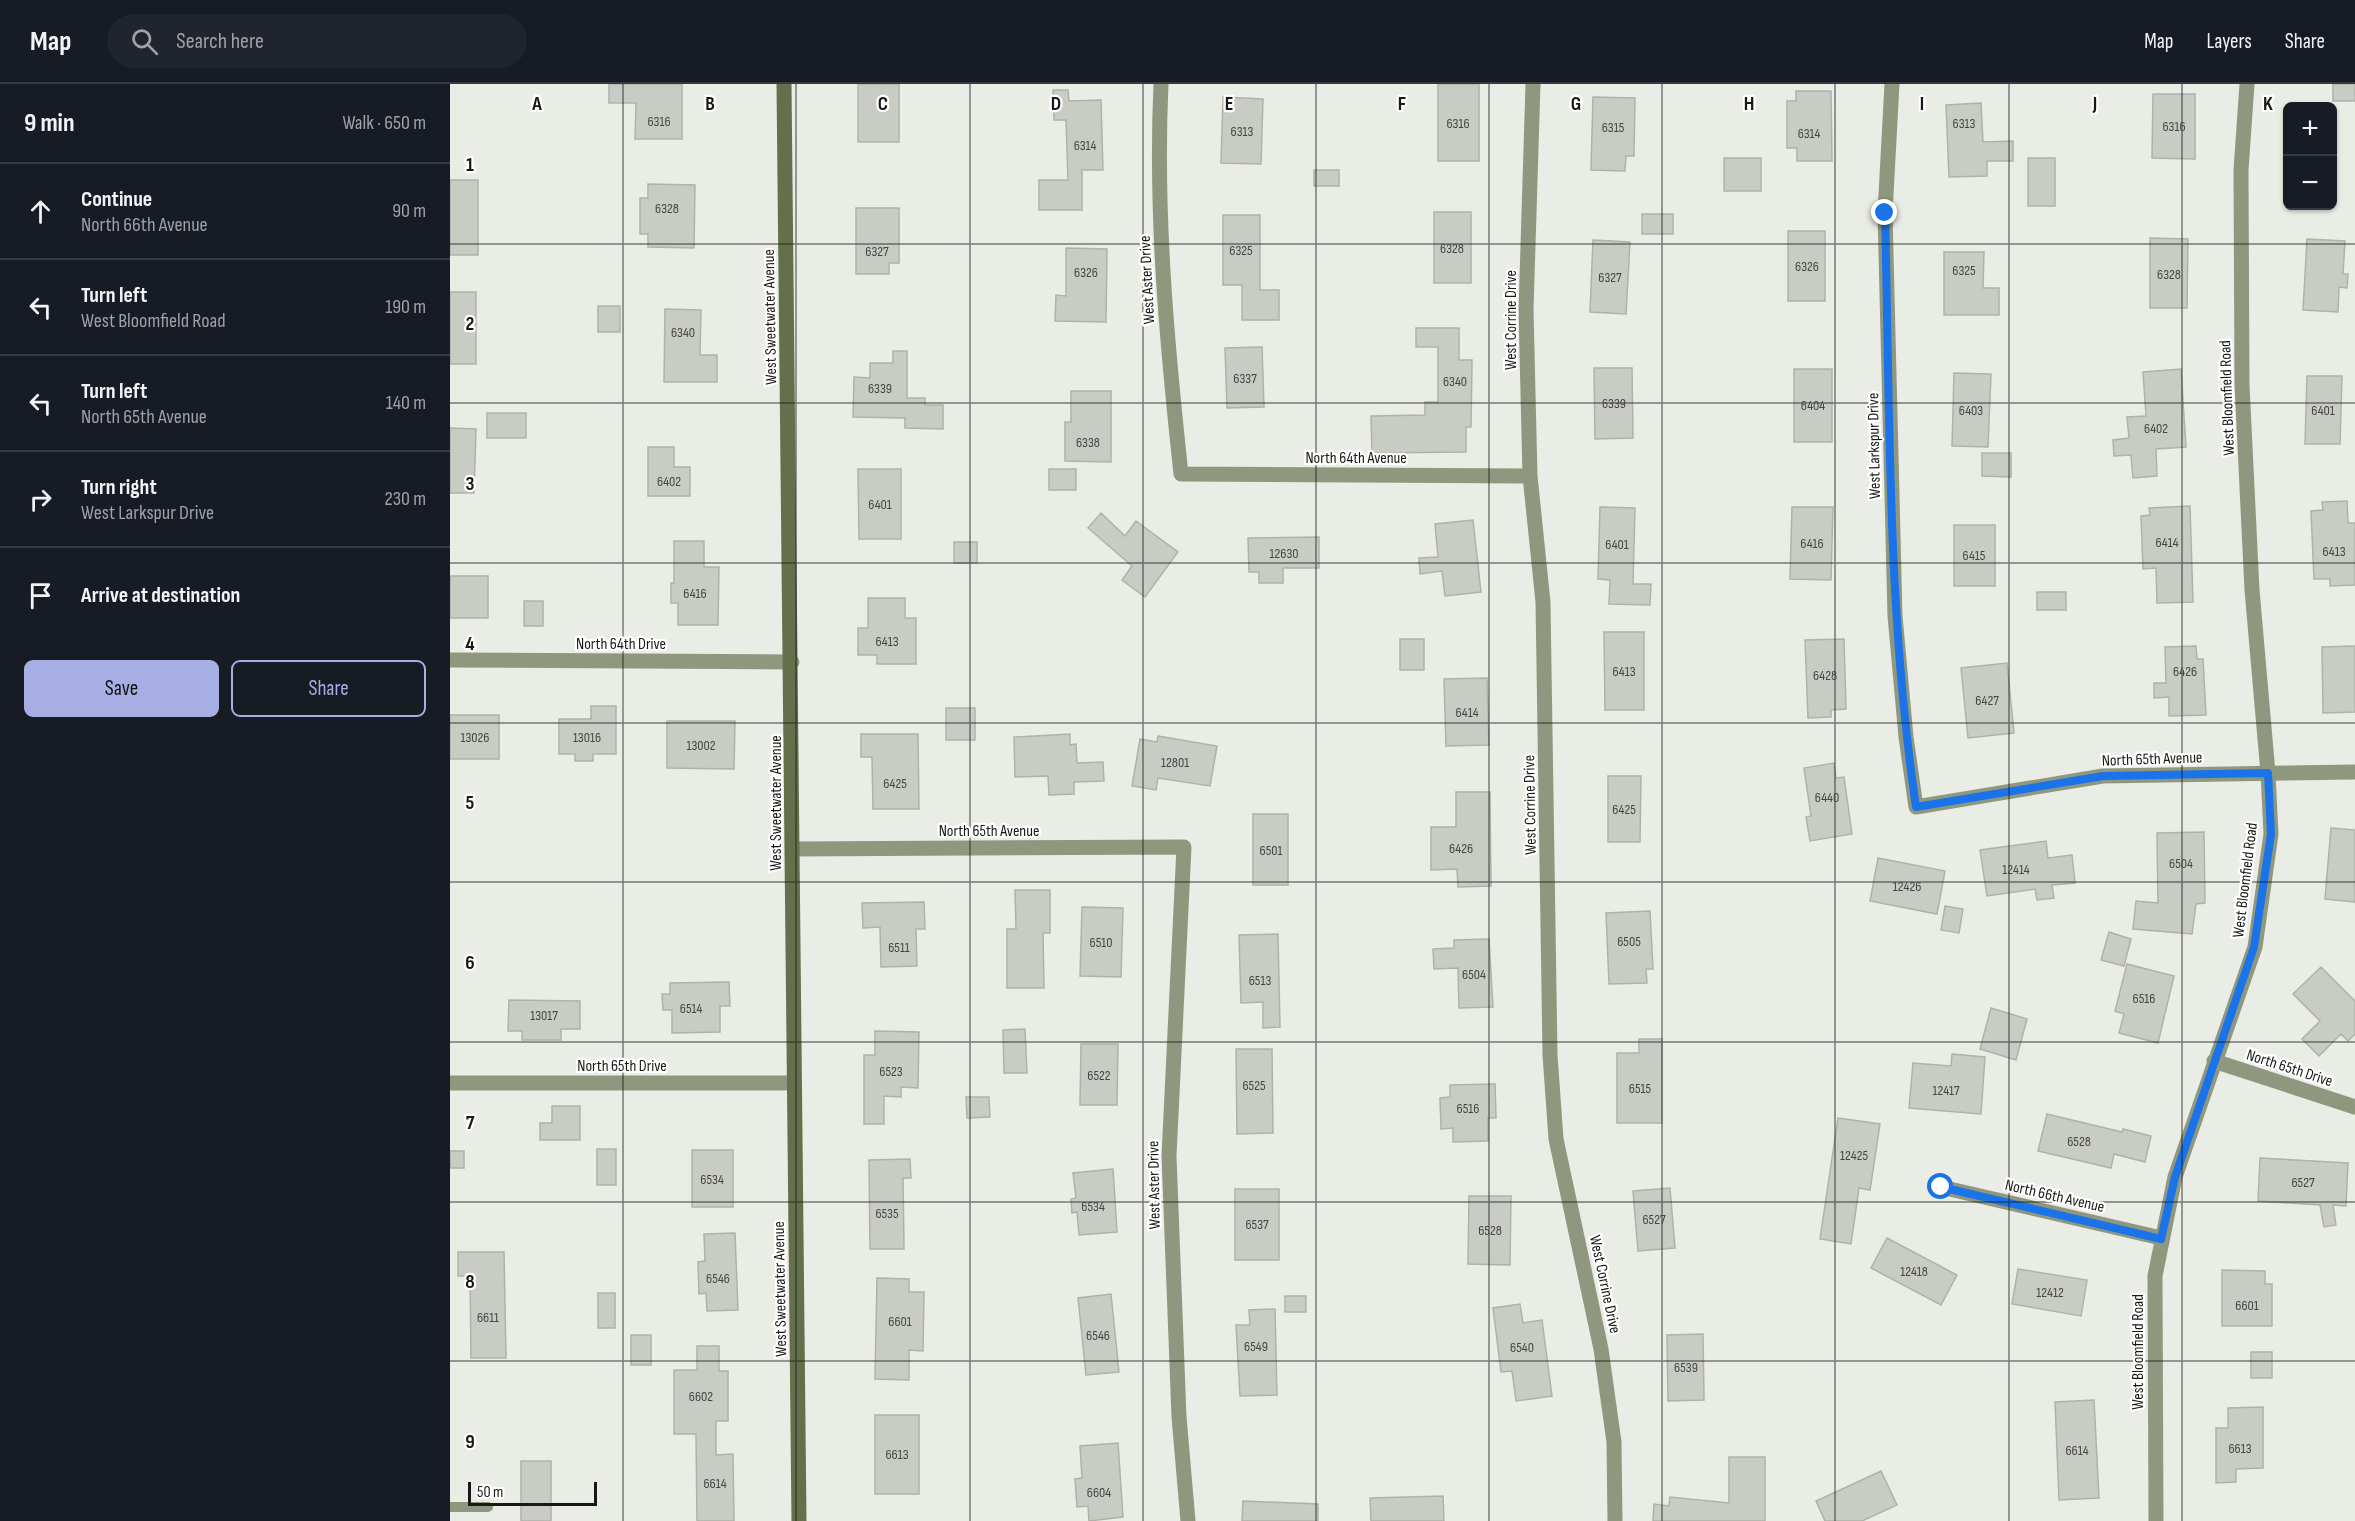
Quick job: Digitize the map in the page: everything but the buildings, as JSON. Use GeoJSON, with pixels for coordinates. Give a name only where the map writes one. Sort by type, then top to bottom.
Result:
{"type":"FeatureCollection","features":[{"type":"Feature","properties":{"kind":"street","name":"West Sweetwater Avenue"},"geometry":{"type":"LineString","coordinates":[[784,84],[800,1521]]}},
{"type":"Feature","properties":{"kind":"street","name":"West Aster Drive"},"geometry":{"type":"LineString","coordinates":[[1161,84],[1158,150],[1166,330],[1181,474]]}},
{"type":"Feature","properties":{"kind":"street","name":"West Corrine Drive"},"geometry":{"type":"LineString","coordinates":[[1533,84],[1526,310],[1530,476],[1543,602],[1550,1055],[1556,1138],[1601,1349],[1614,1442],[1615,1521]]}},
{"type":"Feature","properties":{"kind":"street","name":"West Larkspur Drive"},"geometry":{"type":"LineString","coordinates":[[1892,84],[1885,213],[1895,616],[1906,737],[1916,807]]}},
{"type":"Feature","properties":{"kind":"street","name":"West Bloomfield Road"},"geometry":{"type":"LineString","coordinates":[[2156,1521],[2155,1276],[2161,1239],[2175,1177],[2254,947],[2271,834],[2252,590],[2242,385],[2241,170],[2247,84]]}},
{"type":"Feature","properties":{"kind":"street","name":"North 64th Avenue"},"geometry":{"type":"LineString","coordinates":[[1181,474],[1530,476]]}},
{"type":"Feature","properties":{"kind":"street","name":"North 64th Drive"},"geometry":{"type":"LineString","coordinates":[[450,660],[792,662]]}},
{"type":"Feature","properties":{"kind":"street","name":"North 65th Avenue"},"geometry":{"type":"LineString","coordinates":[[1916,807],[2103,776],[2355,772]]}},
{"type":"Feature","properties":{"kind":"street","name":"West Aster Drive"},"geometry":{"type":"LineString","coordinates":[[1184,848],[1169,1156],[1178,1406],[1188,1521]]}},
{"type":"Feature","properties":{"kind":"street","name":"North 65th Avenue"},"geometry":{"type":"LineString","coordinates":[[793,849],[1184,848]]}},
{"type":"Feature","properties":{"kind":"street","name":"North 65th Drive"},"geometry":{"type":"LineString","coordinates":[[2214,1061],[2355,1107]]}},
{"type":"Feature","properties":{"kind":"street","name":"North 65th Drive"},"geometry":{"type":"LineString","coordinates":[[450,1083],[794,1083]]}},
{"type":"Feature","properties":{"kind":"street","name":"North 66th Avenue"},"geometry":{"type":"LineString","coordinates":[[1941,1187],[2161,1239]]}},
{"type":"Feature","properties":{"kind":"lane"},"geometry":{"type":"LineString","coordinates":[[450,1507],[488,1507]]}},
{"type":"Feature","properties":{"kind":"route"},"geometry":{"type":"LineString","coordinates":[[1885,213],[1895,616],[1906,737],[1916,807],[2103,776],[2268,773],[2271,834],[2254,947],[2175,1177],[2161,1239],[1941,1187]]}}]}
